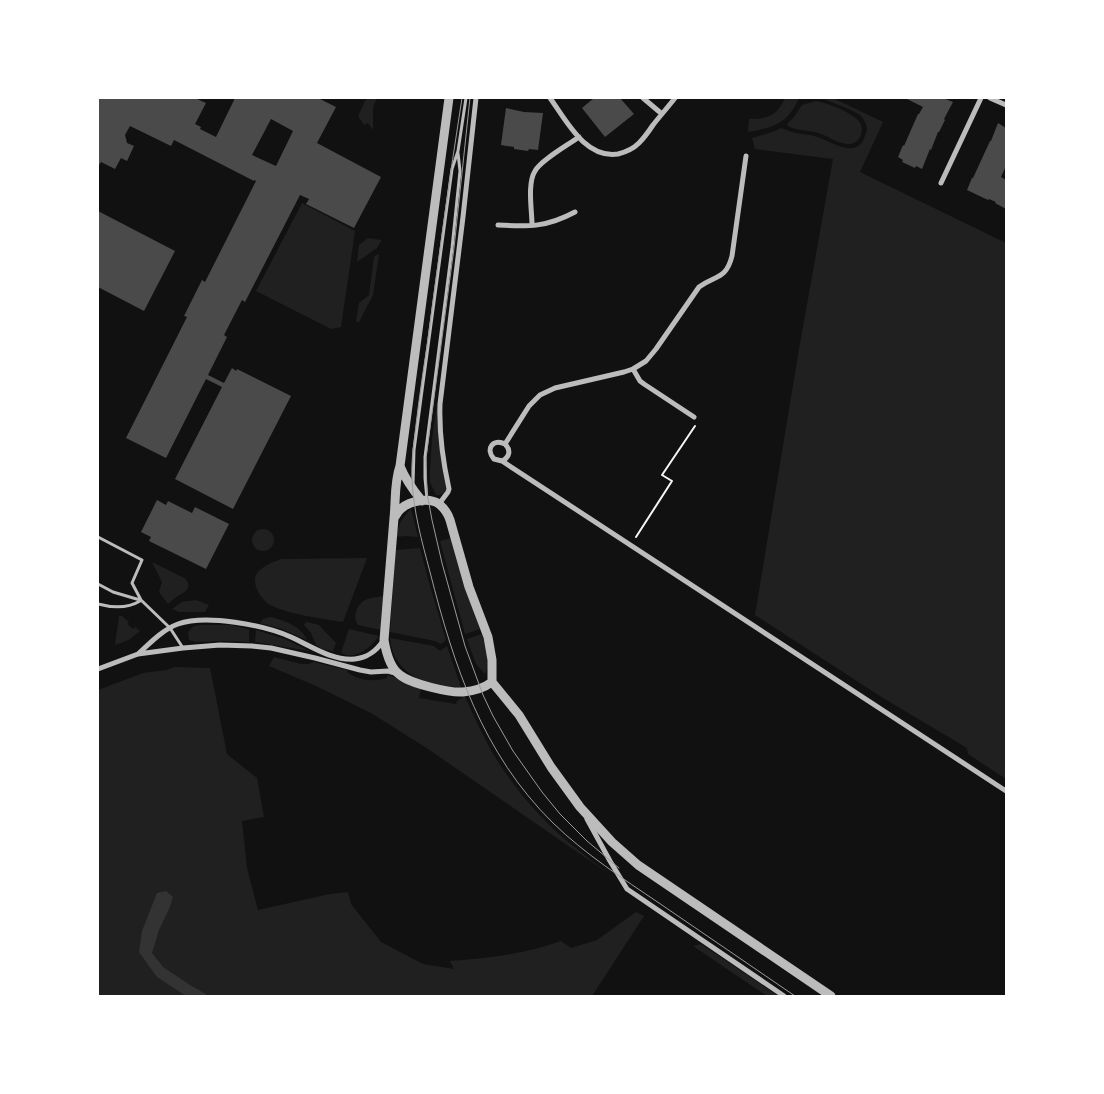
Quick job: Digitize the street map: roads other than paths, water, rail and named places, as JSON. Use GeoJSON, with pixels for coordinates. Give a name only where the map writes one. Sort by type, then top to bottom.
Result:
{"type":"FeatureCollection","features":[{"type":"Feature","properties":{"kind":"street"},"geometry":{"type":"LineString","coordinates":[[400,676],[392,664],[384,640],[395,506],[394,498],[396,479],[400,466],[449,98]]}},
{"type":"Feature","properties":{"kind":"street"},"geometry":{"type":"LineString","coordinates":[[439,504],[449,489],[440,404],[465,207],[476,98]]}},
{"type":"Feature","properties":{"kind":"street"},"geometry":{"type":"LineString","coordinates":[[550,98],[579,137],[589,147],[613,154],[631,150],[639,143],[675,98]]}},
{"type":"Feature","properties":{"kind":"street"},"geometry":{"type":"LineString","coordinates":[[643,98],[662,114]]}},
{"type":"Feature","properties":{"kind":"street"},"geometry":{"type":"LineString","coordinates":[[941,183],[981,98]]}},
{"type":"Feature","properties":{"kind":"street"},"geometry":{"type":"LineString","coordinates":[[990,98],[1006,105]]}},
{"type":"Feature","properties":{"kind":"street"},"geometry":{"type":"LineString","coordinates":[[532,226],[531,190],[532,177],[535,170],[540,164],[579,137]]}},
{"type":"Feature","properties":{"kind":"street"},"geometry":{"type":"LineString","coordinates":[[505,444],[529,406],[540,395],[555,388],[633,369],[646,361],[699,286],[718,278],[727,270],[732,256],[746,156]]}},
{"type":"Feature","properties":{"kind":"street"},"geometry":{"type":"LineString","coordinates":[[498,225],[532,226],[556,221],[576,212]]}},
{"type":"Feature","properties":{"kind":"street"},"geometry":{"type":"LineString","coordinates":[[633,369],[640,381],[694,417]]}},
{"type":"Feature","properties":{"kind":"street"},"geometry":{"type":"LineString","coordinates":[[498,442],[508,446],[507,458],[502,461],[496,461],[492,458],[490,449],[493,444],[498,442]]}},
{"type":"Feature","properties":{"kind":"street"},"geometry":{"type":"LineString","coordinates":[[502,461],[1006,791]]}},
{"type":"Feature","properties":{"kind":"street"},"geometry":{"type":"LineString","coordinates":[[400,466],[403,474],[421,501]]}},
{"type":"Feature","properties":{"kind":"street"},"geometry":{"type":"LineString","coordinates":[[394,518],[403,507],[421,501],[439,504],[448,514],[469,587],[490,649],[492,682],[519,715],[551,768],[580,807],[612,842],[638,864],[831,996]]}},
{"type":"Feature","properties":{"kind":"street"},"geometry":{"type":"LineString","coordinates":[[138,654],[158,635],[178,624],[191,621],[238,623],[281,633],[317,651],[345,659],[356,659],[366,656],[376,650],[384,640]]}},
{"type":"Feature","properties":{"kind":"street"},"geometry":{"type":"LineString","coordinates":[[98,669],[138,654],[220,645],[252,646],[309,656],[360,670],[371,672],[388,671],[426,686],[461,692],[481,688],[492,682]]}},
{"type":"Feature","properties":{"kind":"street"},"geometry":{"type":"LineString","coordinates":[[580,807],[627,889],[784,996]]}},
{"type":"Feature","properties":{"kind":"lane"},"geometry":{"type":"LineString","coordinates":[[414,490],[414,450],[452,169],[458,151],[466,98]]}},
{"type":"Feature","properties":{"kind":"lane"},"geometry":{"type":"LineString","coordinates":[[421,501],[452,248],[460,170],[458,151]]}},
{"type":"Feature","properties":{"kind":"lane"},"geometry":{"type":"LineString","coordinates":[[98,537],[142,560],[132,583],[141,600],[170,628],[183,648]]}},
{"type":"Feature","properties":{"kind":"lane"},"geometry":{"type":"LineString","coordinates":[[98,584],[113,592],[141,600]]}},
{"type":"Feature","properties":{"kind":"lane"},"geometry":{"type":"LineString","coordinates":[[98,604],[131,606],[141,600]]}},
{"type":"Feature","properties":{"kind":"tram line"},"geometry":{"type":"LineString","coordinates":[[462,98],[420,395],[412,472],[414,502],[421,538],[439,607],[461,674],[489,738],[528,796],[553,823],[604,865],[795,996]]}},
{"type":"Feature","properties":{"kind":"tram line"},"geometry":{"type":"LineString","coordinates":[[470,98],[454,248],[426,458],[427,493],[432,520],[465,646],[493,716],[513,751],[560,814],[587,841],[619,868]]}}]}
